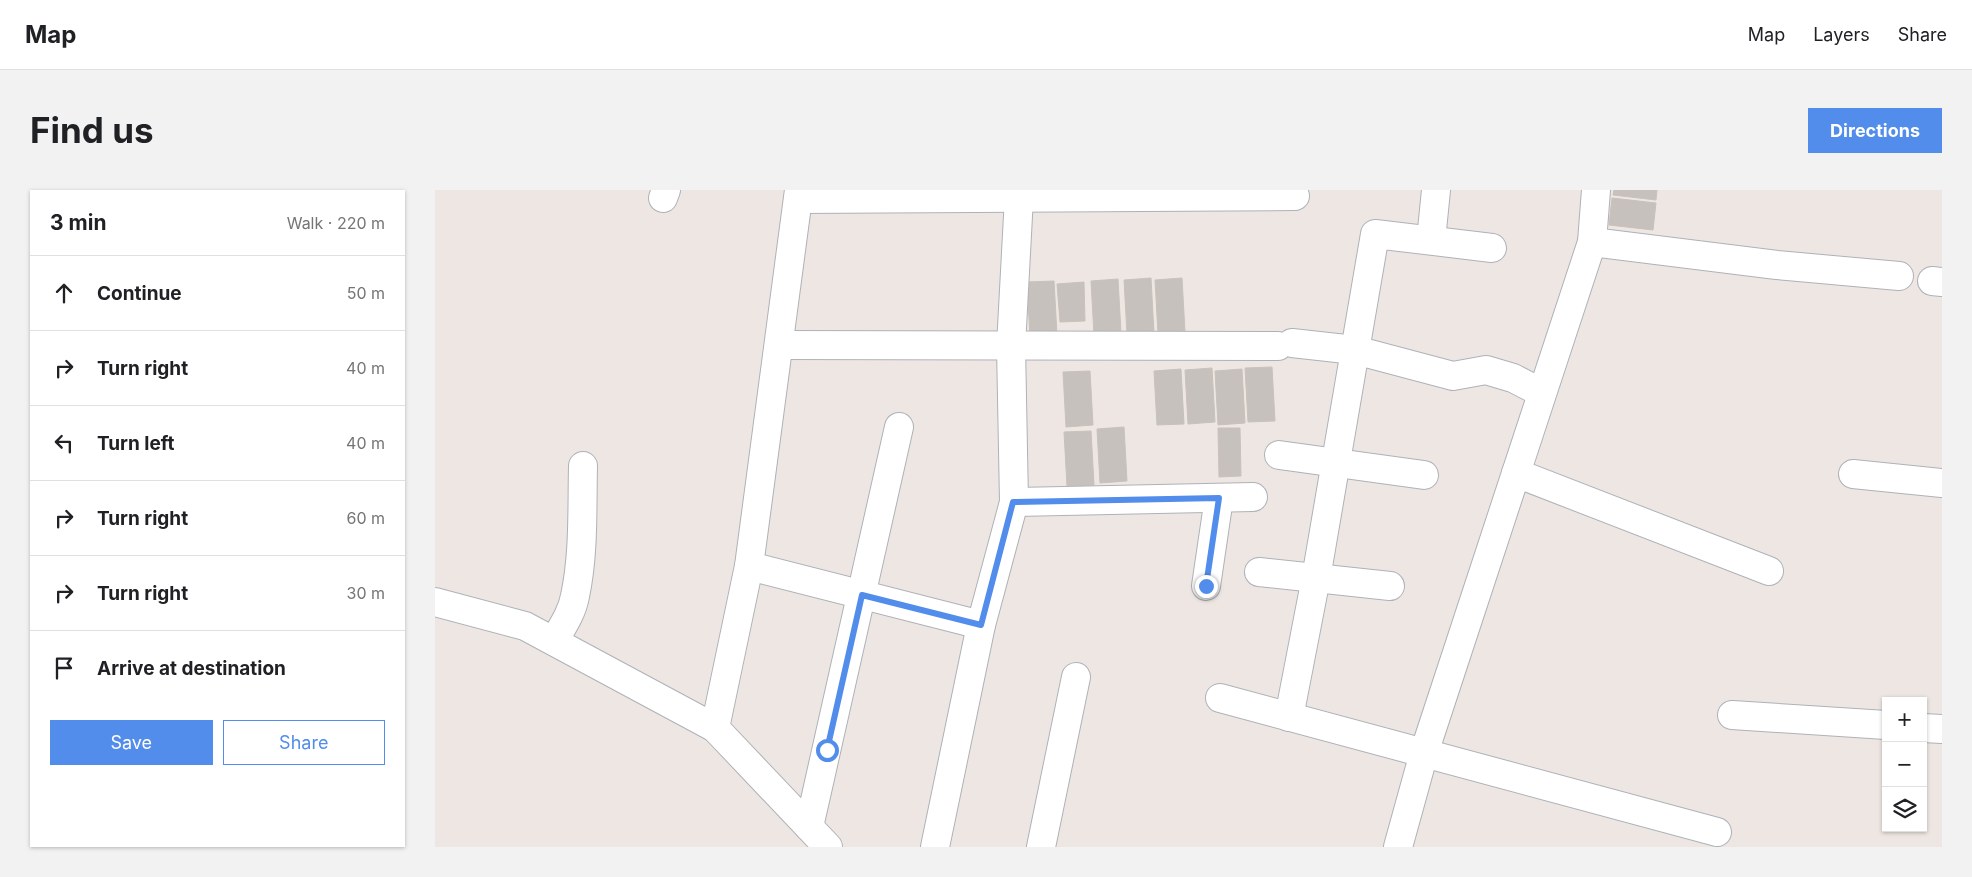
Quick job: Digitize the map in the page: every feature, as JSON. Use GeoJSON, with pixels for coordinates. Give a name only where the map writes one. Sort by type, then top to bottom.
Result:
{"type":"FeatureCollection","features":[{"type":"Feature","properties":{"kind":"street"},"geometry":{"type":"LineString","coordinates":[[1431,240],[1436,190]]}},
{"type":"Feature","properties":{"kind":"street"},"geometry":{"type":"LineString","coordinates":[[1398,847],[1424,753],[1592,242],[1596,190]]}},
{"type":"Feature","properties":{"kind":"street"},"geometry":{"type":"LineString","coordinates":[[715,728],[749,566],[799,195],[1019,197],[1295,196]]}},
{"type":"Feature","properties":{"kind":"street"},"geometry":{"type":"LineString","coordinates":[[935,847],[981,625],[1013,502],[1011,346],[1019,197]]}},
{"type":"Feature","properties":{"kind":"street"},"geometry":{"type":"LineString","coordinates":[[1289,717],[1316,578],[1375,234],[1492,248]]}},
{"type":"Feature","properties":{"kind":"street"},"geometry":{"type":"LineString","coordinates":[[1592,242],[1777,265],[1899,276]]}},
{"type":"Feature","properties":{"kind":"street"},"geometry":{"type":"LineString","coordinates":[[779,345],[1285,344],[1355,350],[1453,376],[1486,370],[1513,378],[1542,393]]}},
{"type":"Feature","properties":{"kind":"street"},"geometry":{"type":"LineString","coordinates":[[809,827],[899,427]]}},
{"type":"Feature","properties":{"kind":"street"},"geometry":{"type":"LineString","coordinates":[[1279,455],[1424,475]]}},
{"type":"Feature","properties":{"kind":"street"},"geometry":{"type":"LineString","coordinates":[[554,641],[567,619],[575,598],[580,553],[583,466]]}},
{"type":"Feature","properties":{"kind":"street"},"geometry":{"type":"LineString","coordinates":[[1516,473],[1769,571]]}},
{"type":"Feature","properties":{"kind":"street"},"geometry":{"type":"LineString","coordinates":[[1853,474],[1942,483]]}},
{"type":"Feature","properties":{"kind":"street"},"geometry":{"type":"LineString","coordinates":[[1013,502],[1253,497]]}},
{"type":"Feature","properties":{"kind":"street"},"geometry":{"type":"LineString","coordinates":[[1206,586],[1219,498]]}},
{"type":"Feature","properties":{"kind":"street"},"geometry":{"type":"LineString","coordinates":[[749,566],[981,625]]}},
{"type":"Feature","properties":{"kind":"street"},"geometry":{"type":"LineString","coordinates":[[1259,572],[1390,586]]}},
{"type":"Feature","properties":{"kind":"street"},"geometry":{"type":"LineString","coordinates":[[435,602],[525,626],[715,728],[828,847]]}},
{"type":"Feature","properties":{"kind":"street"},"geometry":{"type":"LineString","coordinates":[[1041,847],[1076,677]]}},
{"type":"Feature","properties":{"kind":"street"},"geometry":{"type":"LineString","coordinates":[[1220,698],[1717,832]]}},
{"type":"Feature","properties":{"kind":"street"},"geometry":{"type":"LineString","coordinates":[[1732,715],[1882,725]]}},
{"type":"Feature","properties":{"kind":"street"},"geometry":{"type":"LineString","coordinates":[[1927,728],[1942,729]]}},
{"type":"Feature","properties":{"kind":"building"},"geometry":{"type":"Polygon","coordinates":[[[1614,190],[1657,190],[1656,200],[1613,195],[1614,190]]]}},
{"type":"Feature","properties":{"kind":"building"},"geometry":{"type":"Polygon","coordinates":[[[1612,198],[1656,203],[1653,230],[1609,225],[1612,198]]]}},
{"type":"Feature","properties":{"kind":"building"},"geometry":{"type":"Polygon","coordinates":[[[1151,278],[1154,333],[1127,334],[1124,280],[1151,278]]]}},
{"type":"Feature","properties":{"kind":"building"},"geometry":{"type":"Polygon","coordinates":[[[1182,278],[1185,332],[1158,334],[1155,280],[1182,278]]]}},
{"type":"Feature","properties":{"kind":"building"},"geometry":{"type":"Polygon","coordinates":[[[1118,279],[1121,333],[1094,335],[1091,281],[1118,279]]]}},
{"type":"Feature","properties":{"kind":"building"},"geometry":{"type":"Polygon","coordinates":[[[1054,281],[1057,335],[1030,337],[1027,282],[1054,281]]]}},
{"type":"Feature","properties":{"kind":"building"},"geometry":{"type":"Polygon","coordinates":[[[1084,282],[1085,321],[1060,322],[1057,284],[1084,282]]]}},
{"type":"Feature","properties":{"kind":"building"},"geometry":{"type":"Polygon","coordinates":[[[1272,367],[1275,421],[1248,422],[1245,368],[1272,367]]]}},
{"type":"Feature","properties":{"kind":"building"},"geometry":{"type":"Polygon","coordinates":[[[1212,368],[1215,422],[1188,424],[1185,370],[1212,368]]]}},
{"type":"Feature","properties":{"kind":"building"},"geometry":{"type":"Polygon","coordinates":[[[1181,369],[1184,424],[1157,425],[1154,371],[1181,369]]]}},
{"type":"Feature","properties":{"kind":"building"},"geometry":{"type":"Polygon","coordinates":[[[1242,369],[1245,423],[1218,425],[1215,371],[1242,369]]]}},
{"type":"Feature","properties":{"kind":"building"},"geometry":{"type":"Polygon","coordinates":[[[1090,371],[1093,425],[1066,427],[1063,372],[1090,371]]]}},
{"type":"Feature","properties":{"kind":"building"},"geometry":{"type":"Polygon","coordinates":[[[1124,427],[1127,481],[1100,483],[1097,429],[1124,427]]]}},
{"type":"Feature","properties":{"kind":"building"},"geometry":{"type":"Polygon","coordinates":[[[1218,428],[1240,428],[1241,476],[1219,477],[1218,428]]]}},
{"type":"Feature","properties":{"kind":"building"},"geometry":{"type":"Polygon","coordinates":[[[1091,431],[1094,485],[1067,486],[1064,432],[1091,431]]]}},
{"type":"Feature","properties":{"kind":"route"},"geometry":{"type":"LineString","coordinates":[[827,750],[862,595],[981,625],[1013,502],[1219,498],[1206,586]]}}]}
